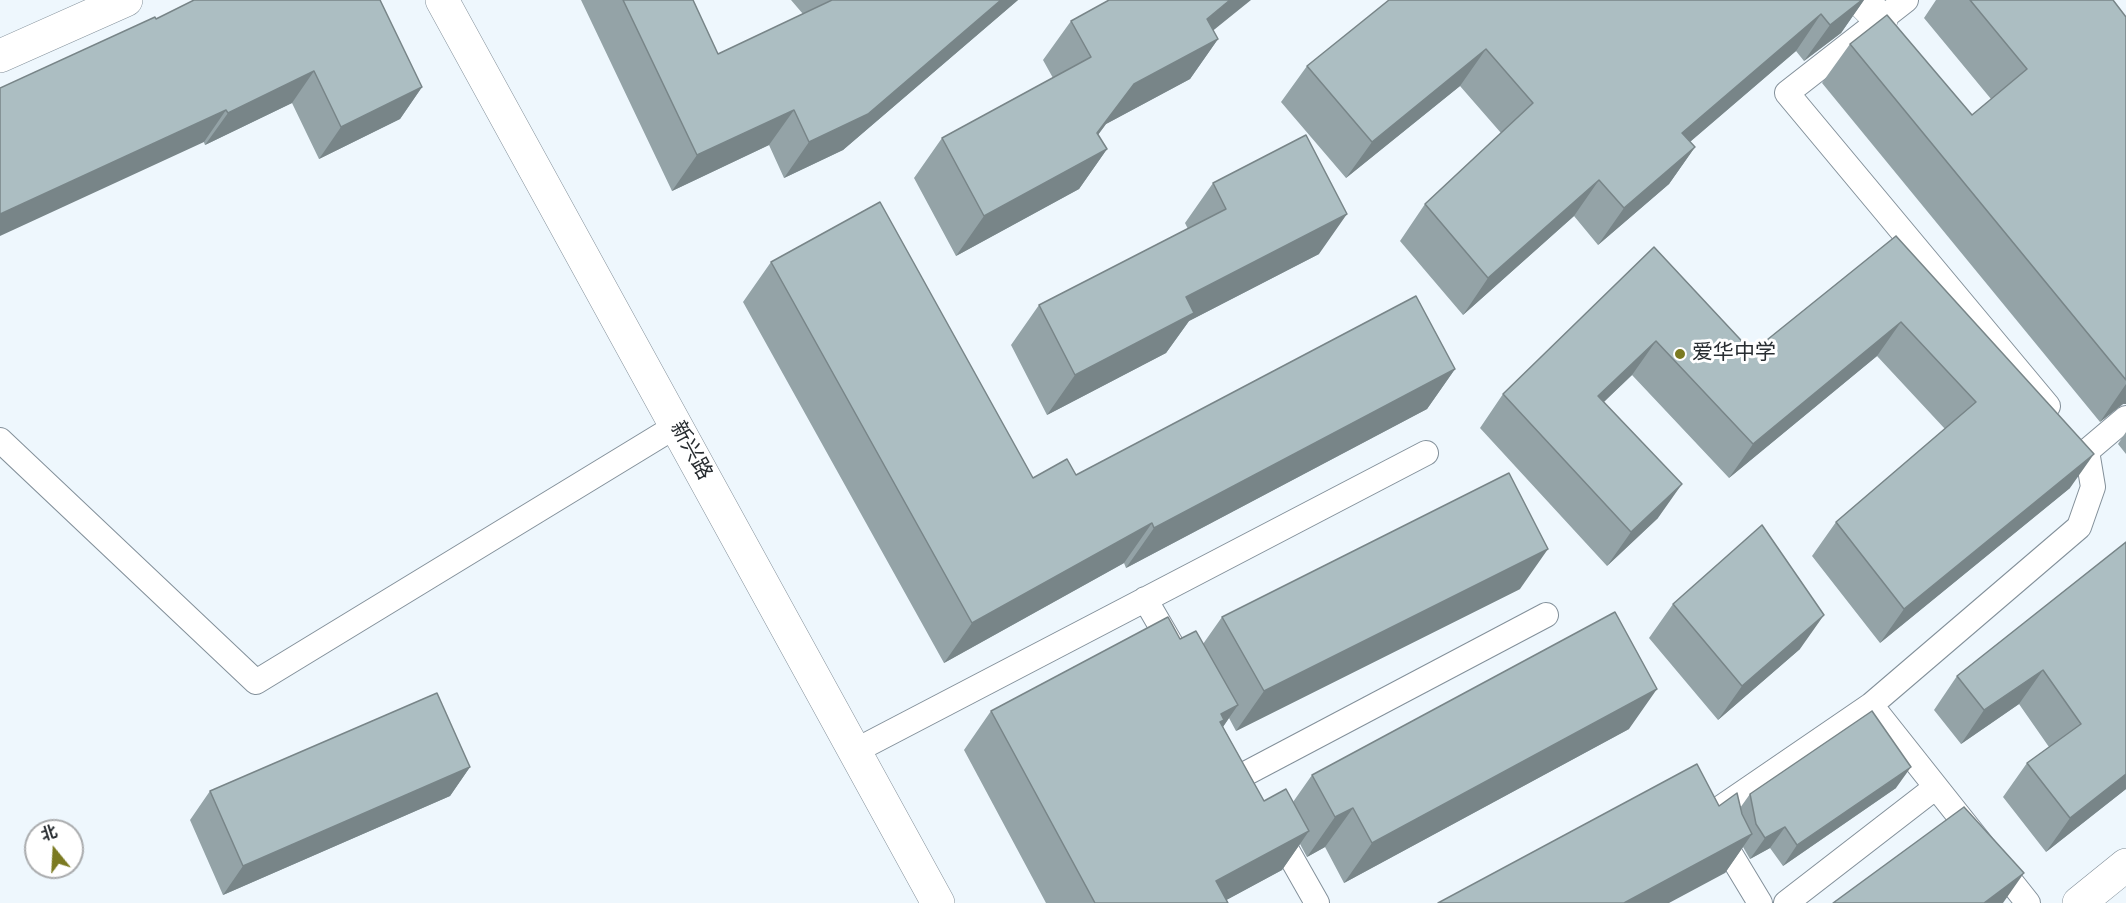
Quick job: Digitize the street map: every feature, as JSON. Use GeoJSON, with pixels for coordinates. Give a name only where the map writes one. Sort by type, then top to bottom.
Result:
{"type":"FeatureCollection","features":[{"type":"Feature","properties":{"kind":"street"},"geometry":{"type":"LineString","coordinates":[[0,56],[126,0]]}},
{"type":"Feature","properties":{"kind":"street","name":"新兴路"},"geometry":{"type":"LineString","coordinates":[[442,0],[938,903]]}},
{"type":"Feature","properties":{"kind":"street"},"geometry":{"type":"LineString","coordinates":[[2095,898],[2126,866]]}},
{"type":"Feature","properties":{"kind":"lane"},"geometry":{"type":"LineString","coordinates":[[1760,903],[1728,850],[1719,809],[1870,705],[2079,527],[2093,486],[2086,451],[1787,93],[1871,10],[1906,0]]}},
{"type":"Feature","properties":{"kind":"lane"},"geometry":{"type":"LineString","coordinates":[[2086,451],[2126,418]]}},
{"type":"Feature","properties":{"kind":"lane"},"geometry":{"type":"LineString","coordinates":[[0,440],[256,682],[676,426]]}},
{"type":"Feature","properties":{"kind":"lane"},"geometry":{"type":"LineString","coordinates":[[855,751],[1426,453]]}},
{"type":"Feature","properties":{"kind":"lane"},"geometry":{"type":"LineString","coordinates":[[1145,599],[1186,671]]}},
{"type":"Feature","properties":{"kind":"lane"},"geometry":{"type":"LineString","coordinates":[[1317,903],[1249,782],[1546,615]]}},
{"type":"Feature","properties":{"kind":"lane"},"geometry":{"type":"LineString","coordinates":[[1870,705],[2028,903]]}},
{"type":"Feature","properties":{"kind":"lane"},"geometry":{"type":"LineString","coordinates":[[1786,903],[1936,787]]}},
{"type":"Feature","properties":{"kind":"building"},"geometry":{"type":"Polygon","coordinates":[[[194,0],[380,0],[422,87],[341,127],[314,71],[228,113],[226,110],[0,214],[0,88],[194,0]]]}},
{"type":"Feature","properties":{"kind":"building"},"geometry":{"type":"Polygon","coordinates":[[[623,0],[693,0],[718,54],[832,0],[1001,0],[868,114],[809,142],[794,110],[697,155],[623,0]]]}},
{"type":"Feature","properties":{"kind":"building"},"geometry":{"type":"Polygon","coordinates":[[[1109,0],[1230,0],[1207,19],[1218,39],[1134,84],[1097,133],[1107,149],[984,216],[942,138],[1091,57],[1071,21],[1109,0]]]}},
{"type":"Feature","properties":{"kind":"building"},"geometry":{"type":"Polygon","coordinates":[[[1389,0],[1862,0],[1830,25],[1821,14],[1682,133],[1695,147],[1624,208],[1599,180],[1488,278],[1425,204],[1533,103],[1486,49],[1372,142],[1307,66],[1389,0]]]}},
{"type":"Feature","properties":{"kind":"building"},"geometry":{"type":"Polygon","coordinates":[[[1970,0],[2113,0],[2126,17],[2126,380],[1850,44],[1887,15],[1972,115],[2027,69],[1970,0]]]}},
{"type":"Feature","properties":{"kind":"building"},"geometry":{"type":"Polygon","coordinates":[[[1306,135],[1347,214],[1186,297],[1194,313],[1075,375],[1039,305],[1226,209],[1213,183],[1306,135]]]}},
{"type":"Feature","properties":{"kind":"building"},"geometry":{"type":"Polygon","coordinates":[[[880,202],[1033,478],[1067,459],[1076,475],[1416,296],[1455,369],[1154,528],[1152,523],[972,623],[771,262],[880,202]]]}},
{"type":"Feature","properties":{"kind":"building"},"geometry":{"type":"Polygon","coordinates":[[[1896,236],[2094,454],[1904,609],[1836,522],[1976,402],[1901,322],[1753,444],[1656,341],[1598,396],[1682,484],[1631,532],[1503,394],[1654,247],[1752,352],[1896,236]]]}},
{"type":"Feature","properties":{"kind":"building"},"geometry":{"type":"Polygon","coordinates":[[[1509,473],[1548,549],[1264,691],[1222,617],[1509,473]]]}},
{"type":"Feature","properties":{"kind":"building"},"geometry":{"type":"Polygon","coordinates":[[[1762,525],[1824,615],[1742,686],[1673,604],[1762,525]]]}},
{"type":"Feature","properties":{"kind":"building"},"geometry":{"type":"Polygon","coordinates":[[[2126,542],[2126,774],[2070,818],[2027,763],[2081,724],[2043,670],[1984,710],[1957,676],[2126,542]]]}},
{"type":"Feature","properties":{"kind":"building"},"geometry":{"type":"Polygon","coordinates":[[[1615,612],[1657,689],[1372,843],[1353,808],[1335,817],[1312,775],[1615,612]]]}},
{"type":"Feature","properties":{"kind":"building"},"geometry":{"type":"Polygon","coordinates":[[[1168,617],[1180,639],[1196,631],[1238,705],[1221,714],[1224,720],[1220,722],[1264,801],[1286,789],[1309,831],[1216,881],[1228,903],[1095,903],[991,711],[1168,617]]]}},
{"type":"Feature","properties":{"kind":"building"},"geometry":{"type":"Polygon","coordinates":[[[437,693],[470,767],[243,866],[210,791],[437,693]]]}},
{"type":"Feature","properties":{"kind":"building"},"geometry":{"type":"Polygon","coordinates":[[[1872,711],[1911,767],[1797,845],[1785,827],[1765,838],[1756,824],[1750,794],[1872,711]]]}},
{"type":"Feature","properties":{"kind":"building"},"geometry":{"type":"Polygon","coordinates":[[[1697,764],[1719,806],[1737,793],[1742,814],[1752,834],[1624,903],[1438,903],[1697,764]]]}},
{"type":"Feature","properties":{"kind":"building"},"geometry":{"type":"Polygon","coordinates":[[[1964,807],[2024,873],[1984,903],[1833,903],[1964,807]]]}},
{"type":"Feature","properties":{"kind":"place","name":"爱华中学"},"geometry":{"type":"Point","coordinates":[1680,354]}}]}
